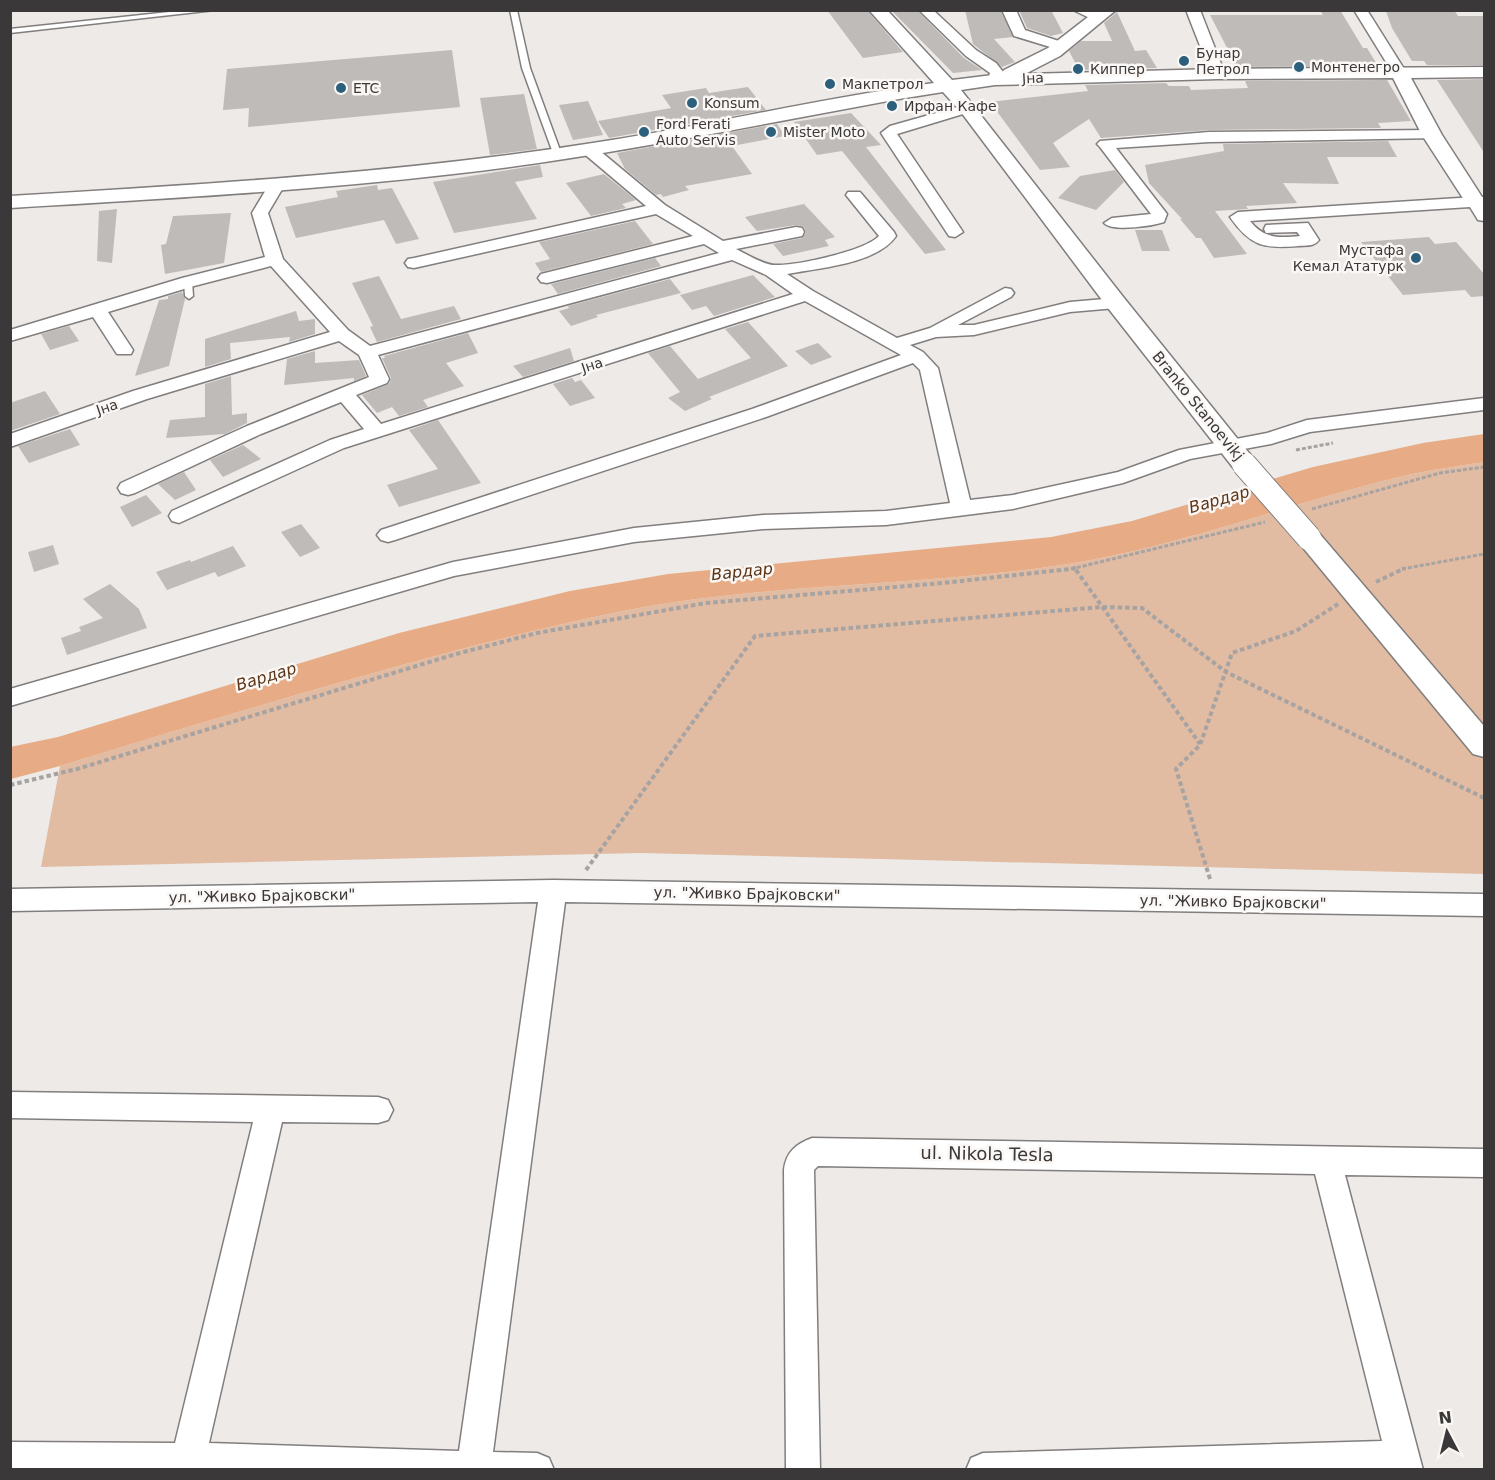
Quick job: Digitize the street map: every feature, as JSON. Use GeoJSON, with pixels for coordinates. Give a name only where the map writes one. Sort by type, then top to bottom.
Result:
{"type":"FeatureCollection","features":[{"type":"Feature","properties":{"kind":"street","name":"Branko Stanoevikj"},"geometry":{"type":"LineString","coordinates":[[877,10],[968,108],[1116,303],[1236,455],[1310,538],[1485,746]]}},
{"type":"Feature","properties":{"kind":"street"},"geometry":{"type":"LineString","coordinates":[[925,10],[971,53],[992,66],[997,73],[995,80]]}},
{"type":"Feature","properties":{"kind":"street"},"geometry":{"type":"LineString","coordinates":[[1009,10],[1019,33],[1057,49],[1070,76]]}},
{"type":"Feature","properties":{"kind":"street"},"geometry":{"type":"LineString","coordinates":[[1079,10],[1102,14]]}},
{"type":"Feature","properties":{"kind":"street"},"geometry":{"type":"LineString","coordinates":[[1193,10],[1218,74]]}},
{"type":"Feature","properties":{"kind":"street"},"geometry":{"type":"LineString","coordinates":[[1360,10],[1399,72],[1432,135],[1481,207]]}},
{"type":"Feature","properties":{"kind":"street"},"geometry":{"type":"LineString","coordinates":[[995,80],[1057,49],[1102,14]]}},
{"type":"Feature","properties":{"kind":"street","name":"Јна"},"geometry":{"type":"LineString","coordinates":[[10,202],[276,186],[454,168],[588,149],[948,84],[1070,76],[1485,72]]}},
{"type":"Feature","properties":{"kind":"street"},"geometry":{"type":"LineString","coordinates":[[955,232],[889,133],[895,129],[968,108]]}},
{"type":"Feature","properties":{"kind":"street"},"geometry":{"type":"LineString","coordinates":[[1113,223],[1153,220],[1158,218],[1159,214],[1105,144],[1209,137],[1432,135]]}},
{"type":"Feature","properties":{"kind":"street"},"geometry":{"type":"LineString","coordinates":[[588,149],[659,208],[707,238],[772,271],[807,295],[896,344],[916,356],[929,368],[962,508]]}},
{"type":"Feature","properties":{"kind":"street"},"geometry":{"type":"LineString","coordinates":[[128,488],[254,430],[380,379],[367,352],[342,334],[275,260],[260,213],[276,186]]}},
{"type":"Feature","properties":{"kind":"street"},"geometry":{"type":"LineString","coordinates":[[772,271],[866,253],[885,241],[888,236],[880,224],[854,195]]}},
{"type":"Feature","properties":{"kind":"street"},"geometry":{"type":"LineString","coordinates":[[1272,229],[1302,227],[1311,240],[1264,243],[1249,234],[1238,217],[1481,207]]}},
{"type":"Feature","properties":{"kind":"street"},"geometry":{"type":"LineString","coordinates":[[414,262],[659,208]]}},
{"type":"Feature","properties":{"kind":"street"},"geometry":{"type":"LineString","coordinates":[[367,352],[796,231]]}},
{"type":"Feature","properties":{"kind":"street"},"geometry":{"type":"LineString","coordinates":[[547,278],[707,238]]}},
{"type":"Feature","properties":{"kind":"street"},"geometry":{"type":"LineString","coordinates":[[10,336],[97,309],[188,289],[275,260]]}},
{"type":"Feature","properties":{"kind":"street"},"geometry":{"type":"LineString","coordinates":[[896,344],[934,332],[1005,293]]}},
{"type":"Feature","properties":{"kind":"street","name":"Јна"},"geometry":{"type":"LineString","coordinates":[[179,516],[337,444],[628,354],[807,295]]}},
{"type":"Feature","properties":{"kind":"street"},"geometry":{"type":"LineString","coordinates":[[934,332],[974,330],[1070,307],[1116,303]]}},
{"type":"Feature","properties":{"kind":"street"},"geometry":{"type":"LineString","coordinates":[[97,309],[124,351]]}},
{"type":"Feature","properties":{"kind":"street","name":"Јна"},"geometry":{"type":"LineString","coordinates":[[10,441],[140,395],[342,334]]}},
{"type":"Feature","properties":{"kind":"street"},"geometry":{"type":"LineString","coordinates":[[388,535],[759,413],[916,356]]}},
{"type":"Feature","properties":{"kind":"street"},"geometry":{"type":"LineString","coordinates":[[345,393],[376,431]]}},
{"type":"Feature","properties":{"kind":"street"},"geometry":{"type":"LineString","coordinates":[[10,698],[453,569],[634,535],[763,522],[886,518],[1013,502],[1124,477],[1186,454],[1236,455],[1271,438],[1307,426],[1485,404]]}},
{"type":"Feature","properties":{"kind":"street"},"geometry":{"type":"LineString","coordinates":[[473,1469],[562,892]]}},
{"type":"Feature","properties":{"kind":"street","name":"ул. \"Живко Брајковски\""},"geometry":{"type":"LineString","coordinates":[[10,900],[562,892],[1485,906]]}},
{"type":"Feature","properties":{"kind":"street"},"geometry":{"type":"LineString","coordinates":[[10,1105],[378,1110]]}},
{"type":"Feature","properties":{"kind":"street"},"geometry":{"type":"LineString","coordinates":[[188,1460],[271,1108]]}},
{"type":"Feature","properties":{"kind":"street","name":"ul. Nikola Tesla"},"geometry":{"type":"LineString","coordinates":[[803,1470],[799,1170],[800,1162],[812,1152],[1485,1164]]}},
{"type":"Feature","properties":{"kind":"street"},"geometry":{"type":"LineString","coordinates":[[983,1470],[1404,1464],[1328,1162]]}},
{"type":"Feature","properties":{"kind":"street"},"geometry":{"type":"LineString","coordinates":[[10,1460],[188,1460],[537,1470]]}},
{"type":"Feature","properties":{"kind":"lane"},"geometry":{"type":"LineString","coordinates":[[10,32],[212,10]]}},
{"type":"Feature","properties":{"kind":"lane"},"geometry":{"type":"LineString","coordinates":[[513,10],[526,68],[557,153]]}},
{"type":"Feature","properties":{"kind":"path"},"geometry":{"type":"LineString","coordinates":[[1308,510],[1440,473],[1485,467]]}},
{"type":"Feature","properties":{"kind":"path"},"geometry":{"type":"LineString","coordinates":[[10,784],[77,770],[456,654],[537,633],[706,603],[943,584],[1075,569],[1266,522]]}},
{"type":"Feature","properties":{"kind":"path"},"geometry":{"type":"LineString","coordinates":[[1216,902],[1176,769],[1200,745],[1232,653],[1296,632],[1355,592],[1407,567],[1485,554]]}},
{"type":"Feature","properties":{"kind":"path"},"geometry":{"type":"LineString","coordinates":[[1075,569],[1200,745]]}},
{"type":"Feature","properties":{"kind":"path"},"geometry":{"type":"LineString","coordinates":[[562,892],[755,636],[1102,607],[1142,608],[1226,672],[1485,798]]}},
{"type":"Feature","properties":{"kind":"shaded area"},"geometry":{"type":"Polygon","coordinates":[[[1484,462],[1484,874],[641,853],[41,867],[60,766],[355,678],[534,631],[669,603],[773,591],[982,575],[1086,561],[1127,553],[1209,531],[1371,484],[1421,472],[1484,462]]]}},
{"type":"Feature","properties":{"kind":"water","name":"Вардар"},"geometry":{"type":"Polygon","coordinates":[[[1484,434],[1484,462],[1421,472],[1371,484],[1127,553],[1034,569],[721,596],[615,613],[405,664],[11,779],[10,747],[58,737],[399,633],[570,591],[668,574],[1051,537],[1132,521],[1313,467],[1423,443],[1484,434]]]}},
{"type":"Feature","properties":{"kind":"building"},"geometry":{"type":"Polygon","coordinates":[[[827,10],[867,10],[903,52],[863,58],[827,10]]]}},
{"type":"Feature","properties":{"kind":"building"},"geometry":{"type":"Polygon","coordinates":[[[891,10],[917,10],[964,58],[982,70],[953,73],[891,10]]]}},
{"type":"Feature","properties":{"kind":"building"},"geometry":{"type":"Polygon","coordinates":[[[965,10],[1000,10],[1013,37],[994,39],[1015,62],[1002,67],[973,44],[965,10]]]}},
{"type":"Feature","properties":{"kind":"building"},"geometry":{"type":"Polygon","coordinates":[[[1019,10],[1051,10],[1063,33],[1051,36],[1027,28],[1019,10]]]}},
{"type":"Feature","properties":{"kind":"building"},"geometry":{"type":"Polygon","coordinates":[[[1320,10],[1340,10],[1363,48],[1367,48],[1378,66],[1237,67],[1210,15],[1323,15],[1320,10]]]}},
{"type":"Feature","properties":{"kind":"building"},"geometry":{"type":"Polygon","coordinates":[[[1454,10],[1458,16],[1485,16],[1485,65],[1427,65],[1424,61],[1412,61],[1392,28],[1386,11],[1454,10]]]}},
{"type":"Feature","properties":{"kind":"building"},"geometry":{"type":"Polygon","coordinates":[[[1117,12],[1135,51],[1146,50],[1157,68],[1079,70],[1069,51],[1081,41],[1112,41],[1104,23],[1117,12]]]}},
{"type":"Feature","properties":{"kind":"building","name":"ETC"},"geometry":{"type":"Polygon","coordinates":[[[452,50],[460,107],[248,127],[249,108],[223,110],[227,69],[452,50]]]}},
{"type":"Feature","properties":{"kind":"building"},"geometry":{"type":"Polygon","coordinates":[[[1485,79],[1485,154],[1437,80],[1485,79]]]}},
{"type":"Feature","properties":{"kind":"building"},"geometry":{"type":"Polygon","coordinates":[[[1387,80],[1411,121],[1378,123],[1381,128],[1209,130],[1101,138],[1089,119],[1053,143],[1070,167],[1040,170],[990,102],[1088,91],[1085,85],[1166,83],[1169,86],[1189,86],[1191,90],[1248,88],[1245,81],[1387,80]]]}},
{"type":"Feature","properties":{"kind":"building"},"geometry":{"type":"Polygon","coordinates":[[[748,87],[766,110],[609,138],[598,121],[671,108],[662,95],[706,88],[709,93],[748,87]]]}},
{"type":"Feature","properties":{"kind":"building"},"geometry":{"type":"Polygon","coordinates":[[[524,94],[537,149],[490,155],[480,98],[524,94]]]}},
{"type":"Feature","properties":{"kind":"building"},"geometry":{"type":"Polygon","coordinates":[[[588,101],[603,135],[573,140],[559,105],[588,101]]]}},
{"type":"Feature","properties":{"kind":"building"},"geometry":{"type":"Polygon","coordinates":[[[851,113],[881,145],[866,147],[946,250],[925,254],[842,151],[817,155],[794,122],[851,113]]]}},
{"type":"Feature","properties":{"kind":"building"},"geometry":{"type":"Polygon","coordinates":[[[777,124],[785,136],[732,146],[752,174],[685,186],[689,190],[663,197],[661,194],[656,195],[625,169],[617,153],[777,124]]]}},
{"type":"Feature","properties":{"kind":"building"},"geometry":{"type":"Polygon","coordinates":[[[1388,141],[1397,157],[1327,157],[1339,184],[1283,183],[1297,203],[1246,206],[1248,209],[1215,211],[1247,254],[1214,258],[1201,238],[1196,238],[1149,183],[1145,165],[1224,151],[1223,144],[1388,141]]]}},
{"type":"Feature","properties":{"kind":"building"},"geometry":{"type":"Polygon","coordinates":[[[540,165],[543,177],[515,182],[537,219],[454,233],[433,182],[540,165]]]}},
{"type":"Feature","properties":{"kind":"building"},"geometry":{"type":"Polygon","coordinates":[[[1115,170],[1124,182],[1096,210],[1058,198],[1080,176],[1115,170]]]}},
{"type":"Feature","properties":{"kind":"building"},"geometry":{"type":"Polygon","coordinates":[[[604,174],[636,200],[622,204],[626,208],[591,216],[566,183],[604,174]]]}},
{"type":"Feature","properties":{"kind":"building"},"geometry":{"type":"Polygon","coordinates":[[[377,185],[378,190],[392,188],[419,239],[396,244],[384,220],[296,238],[285,207],[338,197],[336,191],[377,185]]]}},
{"type":"Feature","properties":{"kind":"building"},"geometry":{"type":"Polygon","coordinates":[[[804,204],[835,237],[825,240],[829,246],[783,256],[773,244],[802,238],[806,233],[804,227],[796,225],[757,231],[745,217],[804,204]]]}},
{"type":"Feature","properties":{"kind":"building"},"geometry":{"type":"Polygon","coordinates":[[[117,209],[112,263],[97,261],[99,211],[117,209]]]}},
{"type":"Feature","properties":{"kind":"building"},"geometry":{"type":"Polygon","coordinates":[[[231,213],[224,263],[165,274],[161,245],[166,244],[173,216],[231,213]]]}},
{"type":"Feature","properties":{"kind":"building"},"geometry":{"type":"Polygon","coordinates":[[[635,221],[653,244],[541,272],[535,263],[550,259],[539,242],[635,221]]]}},
{"type":"Feature","properties":{"kind":"building"},"geometry":{"type":"Polygon","coordinates":[[[1135,230],[1162,230],[1170,251],[1142,251],[1135,230]]]}},
{"type":"Feature","properties":{"kind":"building"},"geometry":{"type":"Polygon","coordinates":[[[1429,237],[1435,244],[1456,242],[1485,275],[1485,296],[1471,297],[1465,290],[1403,295],[1361,242],[1429,237]]]}},
{"type":"Feature","properties":{"kind":"building"},"geometry":{"type":"Polygon","coordinates":[[[655,258],[661,266],[558,294],[551,284],[655,258]]]}},
{"type":"Feature","properties":{"kind":"building"},"geometry":{"type":"Polygon","coordinates":[[[753,275],[775,297],[714,316],[706,306],[692,310],[680,295],[753,275]]]}},
{"type":"Feature","properties":{"kind":"building"},"geometry":{"type":"Polygon","coordinates":[[[379,276],[401,319],[454,306],[461,319],[377,342],[370,327],[373,326],[352,283],[379,276]]]}},
{"type":"Feature","properties":{"kind":"building"},"geometry":{"type":"Polygon","coordinates":[[[670,279],[681,293],[596,315],[598,317],[571,326],[559,311],[569,308],[568,306],[670,279]]]}},
{"type":"Feature","properties":{"kind":"building"},"geometry":{"type":"Polygon","coordinates":[[[182,292],[185,299],[169,366],[135,376],[159,300],[168,299],[168,296],[182,292]]]}},
{"type":"Feature","properties":{"kind":"building"},"geometry":{"type":"Polygon","coordinates":[[[296,311],[299,321],[315,319],[315,334],[289,342],[290,337],[230,343],[231,359],[205,367],[205,339],[296,311]]]}},
{"type":"Feature","properties":{"kind":"building"},"geometry":{"type":"Polygon","coordinates":[[[748,322],[788,366],[709,397],[712,399],[685,411],[668,398],[680,392],[648,353],[670,346],[698,379],[751,358],[725,329],[748,322]]]}},
{"type":"Feature","properties":{"kind":"building"},"geometry":{"type":"Polygon","coordinates":[[[69,326],[79,341],[50,350],[41,334],[69,326]]]}},
{"type":"Feature","properties":{"kind":"building"},"geometry":{"type":"Polygon","coordinates":[[[468,333],[478,353],[446,363],[464,386],[423,400],[428,407],[399,416],[392,407],[377,413],[362,395],[389,384],[391,378],[382,358],[385,358],[384,356],[468,333]]]}},
{"type":"Feature","properties":{"kind":"building"},"geometry":{"type":"Polygon","coordinates":[[[818,343],[832,357],[811,365],[795,351],[818,343]]]}},
{"type":"Feature","properties":{"kind":"building"},"geometry":{"type":"Polygon","coordinates":[[[570,348],[574,361],[523,377],[513,366],[570,348]]]}},
{"type":"Feature","properties":{"kind":"building"},"geometry":{"type":"Polygon","coordinates":[[[315,351],[315,363],[359,360],[366,376],[354,381],[354,378],[284,385],[287,359],[315,351]]]}},
{"type":"Feature","properties":{"kind":"building"},"geometry":{"type":"Polygon","coordinates":[[[231,376],[232,415],[247,413],[247,423],[225,434],[166,438],[170,420],[205,417],[205,384],[231,376]]]}},
{"type":"Feature","properties":{"kind":"building"},"geometry":{"type":"Polygon","coordinates":[[[572,378],[575,382],[581,380],[595,398],[570,406],[553,384],[572,378]]]}},
{"type":"Feature","properties":{"kind":"building"},"geometry":{"type":"Polygon","coordinates":[[[45,391],[60,414],[10,431],[10,403],[45,391]]]}},
{"type":"Feature","properties":{"kind":"building"},"geometry":{"type":"Polygon","coordinates":[[[438,420],[481,483],[399,507],[387,485],[438,469],[409,430],[438,420]]]}},
{"type":"Feature","properties":{"kind":"building"},"geometry":{"type":"Polygon","coordinates":[[[70,429],[80,445],[29,463],[18,446],[70,429]]]}},
{"type":"Feature","properties":{"kind":"building"},"geometry":{"type":"Polygon","coordinates":[[[243,445],[261,459],[223,477],[210,460],[243,445]]]}},
{"type":"Feature","properties":{"kind":"building"},"geometry":{"type":"Polygon","coordinates":[[[184,472],[196,490],[175,500],[158,484],[184,472]]]}},
{"type":"Feature","properties":{"kind":"building"},"geometry":{"type":"Polygon","coordinates":[[[146,495],[162,513],[132,527],[120,507],[146,495]]]}},
{"type":"Feature","properties":{"kind":"building"},"geometry":{"type":"Polygon","coordinates":[[[301,524],[320,548],[300,557],[281,532],[301,524]]]}},
{"type":"Feature","properties":{"kind":"building"},"geometry":{"type":"Polygon","coordinates":[[[53,545],[59,564],[34,572],[28,552],[53,545]]]}},
{"type":"Feature","properties":{"kind":"building"},"geometry":{"type":"Polygon","coordinates":[[[233,546],[246,566],[218,577],[215,572],[167,590],[156,572],[190,560],[191,562],[233,546]]]}},
{"type":"Feature","properties":{"kind":"building"},"geometry":{"type":"Polygon","coordinates":[[[110,584],[139,609],[147,628],[67,655],[61,638],[81,631],[79,627],[103,618],[83,599],[110,584]]]}},
{"type":"Feature","properties":{"kind":"place","name":"Бунар Петрол"},"geometry":{"type":"Point","coordinates":[1184,61]}},
{"type":"Feature","properties":{"kind":"place","name":"Монтенегро"},"geometry":{"type":"Point","coordinates":[1299,67]}},
{"type":"Feature","properties":{"kind":"place","name":"Киппер"},"geometry":{"type":"Point","coordinates":[1078,69]}},
{"type":"Feature","properties":{"kind":"place","name":"Макпетрол"},"geometry":{"type":"Point","coordinates":[830,84]}},
{"type":"Feature","properties":{"kind":"place","name":"ETC"},"geometry":{"type":"Point","coordinates":[341,88]}},
{"type":"Feature","properties":{"kind":"place","name":"Konsum"},"geometry":{"type":"Point","coordinates":[692,103]}},
{"type":"Feature","properties":{"kind":"place","name":"Ирфан Кафе"},"geometry":{"type":"Point","coordinates":[892,106]}},
{"type":"Feature","properties":{"kind":"place","name":"Ford Ferati Auto Servis"},"geometry":{"type":"Point","coordinates":[644,132]}},
{"type":"Feature","properties":{"kind":"place","name":"Mister Moto"},"geometry":{"type":"Point","coordinates":[771,132]}},
{"type":"Feature","properties":{"kind":"place","name":"Мустафа Кемал Ататурк"},"geometry":{"type":"Point","coordinates":[1416,258]}}]}
